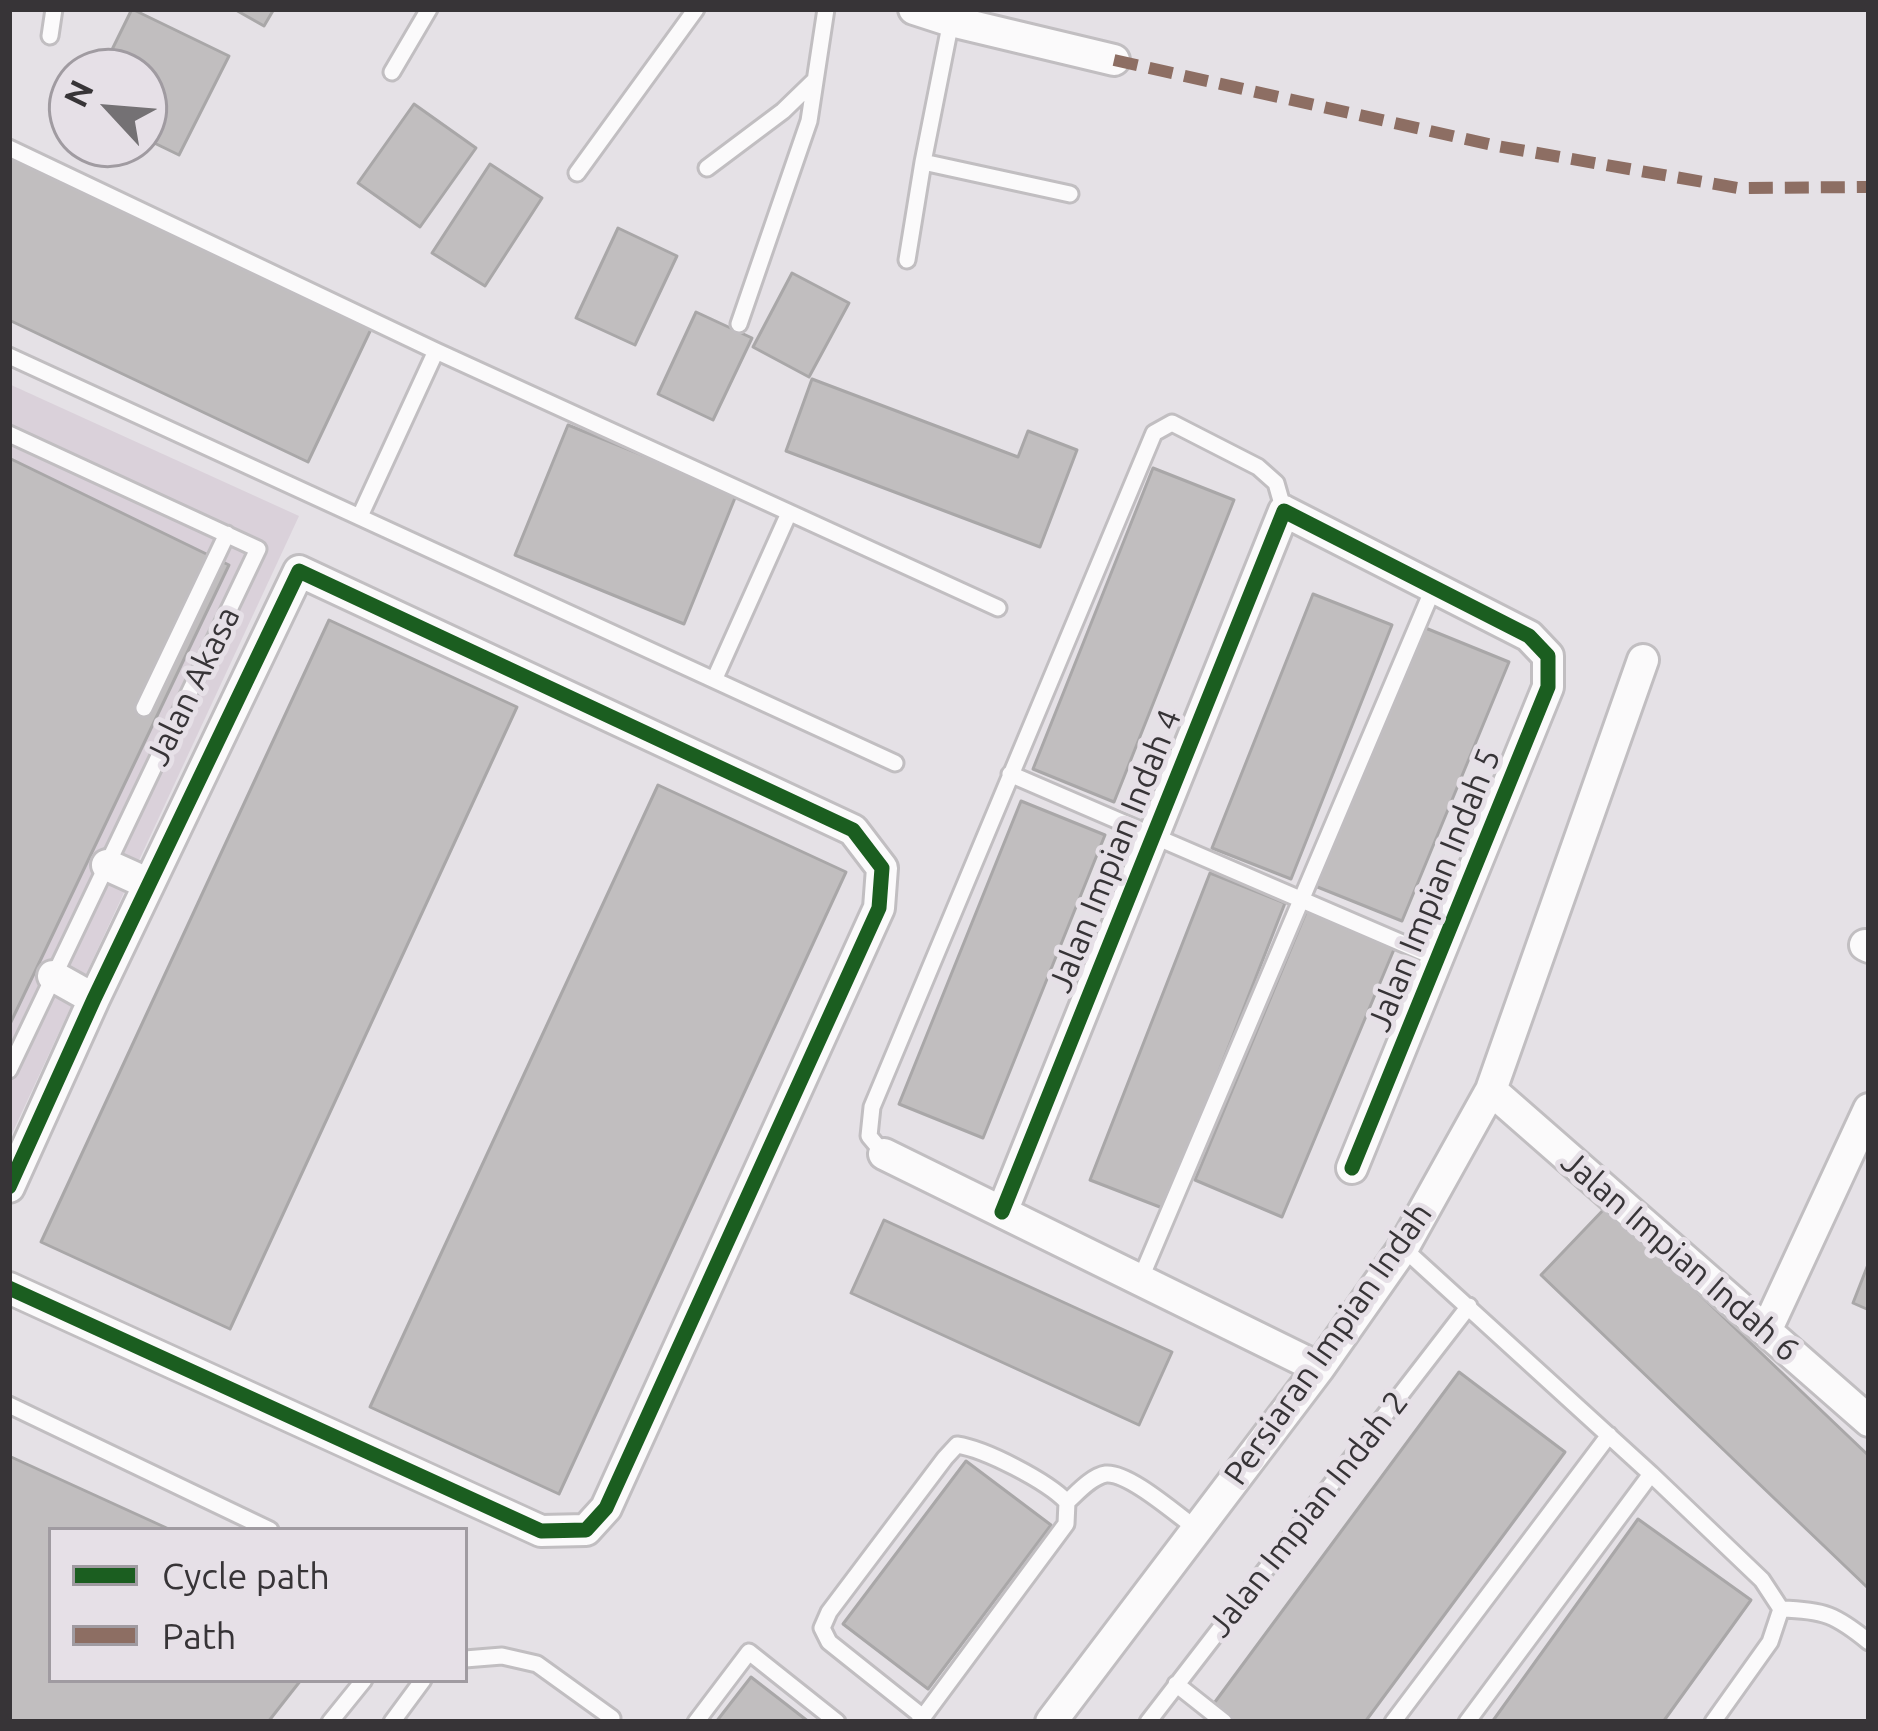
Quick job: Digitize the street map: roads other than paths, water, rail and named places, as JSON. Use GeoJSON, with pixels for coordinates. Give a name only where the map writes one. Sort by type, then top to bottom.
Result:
{"type":"FeatureCollection","features":[{"type":"Feature","properties":{"kind":"street"},"geometry":{"type":"LineString","coordinates":[[914,9],[1114,60]]}},
{"type":"Feature","properties":{"kind":"street"},"geometry":{"type":"LineString","coordinates":[[1283,511],[1433,589]]}},
{"type":"Feature","properties":{"kind":"street","name":"Jalan Impian Indah 4"},"geometry":{"type":"LineString","coordinates":[[1002,1212],[1283,511]]}},
{"type":"Feature","properties":{"kind":"street"},"geometry":{"type":"LineString","coordinates":[[9,1187],[299,571],[853,830],[882,868],[879,908],[606,1508],[586,1530],[541,1531],[9,1288]]}},
{"type":"Feature","properties":{"kind":"street","name":"Jalan Impian Indah 5"},"geometry":{"type":"LineString","coordinates":[[1352,1168],[1548,687],[1548,656],[1529,636],[1433,589]]}},
{"type":"Feature","properties":{"kind":"street","name":"Persiaran Impian Indah"},"geometry":{"type":"LineString","coordinates":[[1051,1722],[1403,1248],[1490,1090],[1643,660]]}},
{"type":"Feature","properties":{"kind":"street"},"geometry":{"type":"LineString","coordinates":[[107,865],[149,884]]}},
{"type":"Feature","properties":{"kind":"street"},"geometry":{"type":"LineString","coordinates":[[53,976],[94,999]]}},
{"type":"Feature","properties":{"kind":"street","name":"Jalan Impian Indah 6"},"geometry":{"type":"LineString","coordinates":[[1490,1090],[1869,1421]]}},
{"type":"Feature","properties":{"kind":"street"},"geometry":{"type":"LineString","coordinates":[[1766,1331],[1869,1108]]}},
{"type":"Feature","properties":{"kind":"street"},"geometry":{"type":"LineString","coordinates":[[884,1154],[1318,1368]]}},
{"type":"Feature","properties":{"kind":"lane"},"geometry":{"type":"LineString","coordinates":[[50,36],[54,9]]}},
{"type":"Feature","properties":{"kind":"lane"},"geometry":{"type":"LineString","coordinates":[[392,72],[429,9]]}},
{"type":"Feature","properties":{"kind":"lane"},"geometry":{"type":"LineString","coordinates":[[577,173],[696,9]]}},
{"type":"Feature","properties":{"kind":"lane"},"geometry":{"type":"LineString","coordinates":[[739,324],[809,122],[826,9]]}},
{"type":"Feature","properties":{"kind":"lane"},"geometry":{"type":"LineString","coordinates":[[908,260],[951,21]]}},
{"type":"Feature","properties":{"kind":"lane"},"geometry":{"type":"LineString","coordinates":[[707,167],[783,111],[815,80]]}},
{"type":"Feature","properties":{"kind":"lane"},"geometry":{"type":"LineString","coordinates":[[9,148],[436,351],[998,608]]}},
{"type":"Feature","properties":{"kind":"lane"},"geometry":{"type":"LineString","coordinates":[[923,162],[1070,194]]}},
{"type":"Feature","properties":{"kind":"lane"},"geometry":{"type":"LineString","coordinates":[[360,516],[436,351]]}},
{"type":"Feature","properties":{"kind":"lane"},"geometry":{"type":"LineString","coordinates":[[9,356],[895,763]]}},
{"type":"Feature","properties":{"kind":"lane"},"geometry":{"type":"LineString","coordinates":[[884,1154],[868,1136],[872,1107],[1154,433],[1172,423],[1258,466],[1276,483],[1283,511]]}},
{"type":"Feature","properties":{"kind":"lane"},"geometry":{"type":"LineString","coordinates":[[9,434],[227,534],[144,708]]}},
{"type":"Feature","properties":{"kind":"lane"},"geometry":{"type":"LineString","coordinates":[[715,678],[789,513]]}},
{"type":"Feature","properties":{"kind":"lane","name":"Jalan Akasa"},"geometry":{"type":"LineString","coordinates":[[9,1070],[258,549],[227,534]]}},
{"type":"Feature","properties":{"kind":"lane"},"geometry":{"type":"LineString","coordinates":[[1140,1280],[1433,589]]}},
{"type":"Feature","properties":{"kind":"lane"},"geometry":{"type":"LineString","coordinates":[[1010,774],[1439,959]]}},
{"type":"Feature","properties":{"kind":"lane"},"geometry":{"type":"LineString","coordinates":[[1403,1248],[1762,1580],[1781,1609]]}},
{"type":"Feature","properties":{"kind":"lane","name":"Jalan Impian Indah 2"},"geometry":{"type":"LineString","coordinates":[[1148,1722],[1469,1306]]}},
{"type":"Feature","properties":{"kind":"lane"},"geometry":{"type":"LineString","coordinates":[[9,1405],[265,1527]]}},
{"type":"Feature","properties":{"kind":"lane"},"geometry":{"type":"LineString","coordinates":[[1393,1722],[1609,1435]]}},
{"type":"Feature","properties":{"kind":"lane"},"geometry":{"type":"LineString","coordinates":[[957,1445],[974,1447],[1056,1490],[1067,1502],[1066,1523],[921,1719],[829,1642],[822,1628],[829,1612],[957,1445]]}},
{"type":"Feature","properties":{"kind":"lane"},"geometry":{"type":"LineString","coordinates":[[1067,1502],[1109,1473],[1127,1479],[1197,1529]]}},
{"type":"Feature","properties":{"kind":"lane"},"geometry":{"type":"LineString","coordinates":[[1467,1722],[1651,1474]]}},
{"type":"Feature","properties":{"kind":"lane"},"geometry":{"type":"LineString","coordinates":[[1781,1609],[1817,1610],[1869,1642]]}},
{"type":"Feature","properties":{"kind":"lane"},"geometry":{"type":"LineString","coordinates":[[1713,1722],[1770,1642],[1781,1609]]}},
{"type":"Feature","properties":{"kind":"lane"},"geometry":{"type":"LineString","coordinates":[[696,1722],[749,1652],[837,1722]]}},
{"type":"Feature","properties":{"kind":"lane"},"geometry":{"type":"LineString","coordinates":[[468,1659],[502,1656],[537,1664],[612,1718],[610,1722]]}},
{"type":"Feature","properties":{"kind":"lane"},"geometry":{"type":"LineString","coordinates":[[330,1722],[362,1683]]}},
{"type":"Feature","properties":{"kind":"lane"},"geometry":{"type":"LineString","coordinates":[[392,1722],[421,1683]]}},
{"type":"Feature","properties":{"kind":"lane"},"geometry":{"type":"LineString","coordinates":[[1176,1684],[1224,1722]]}}]}
